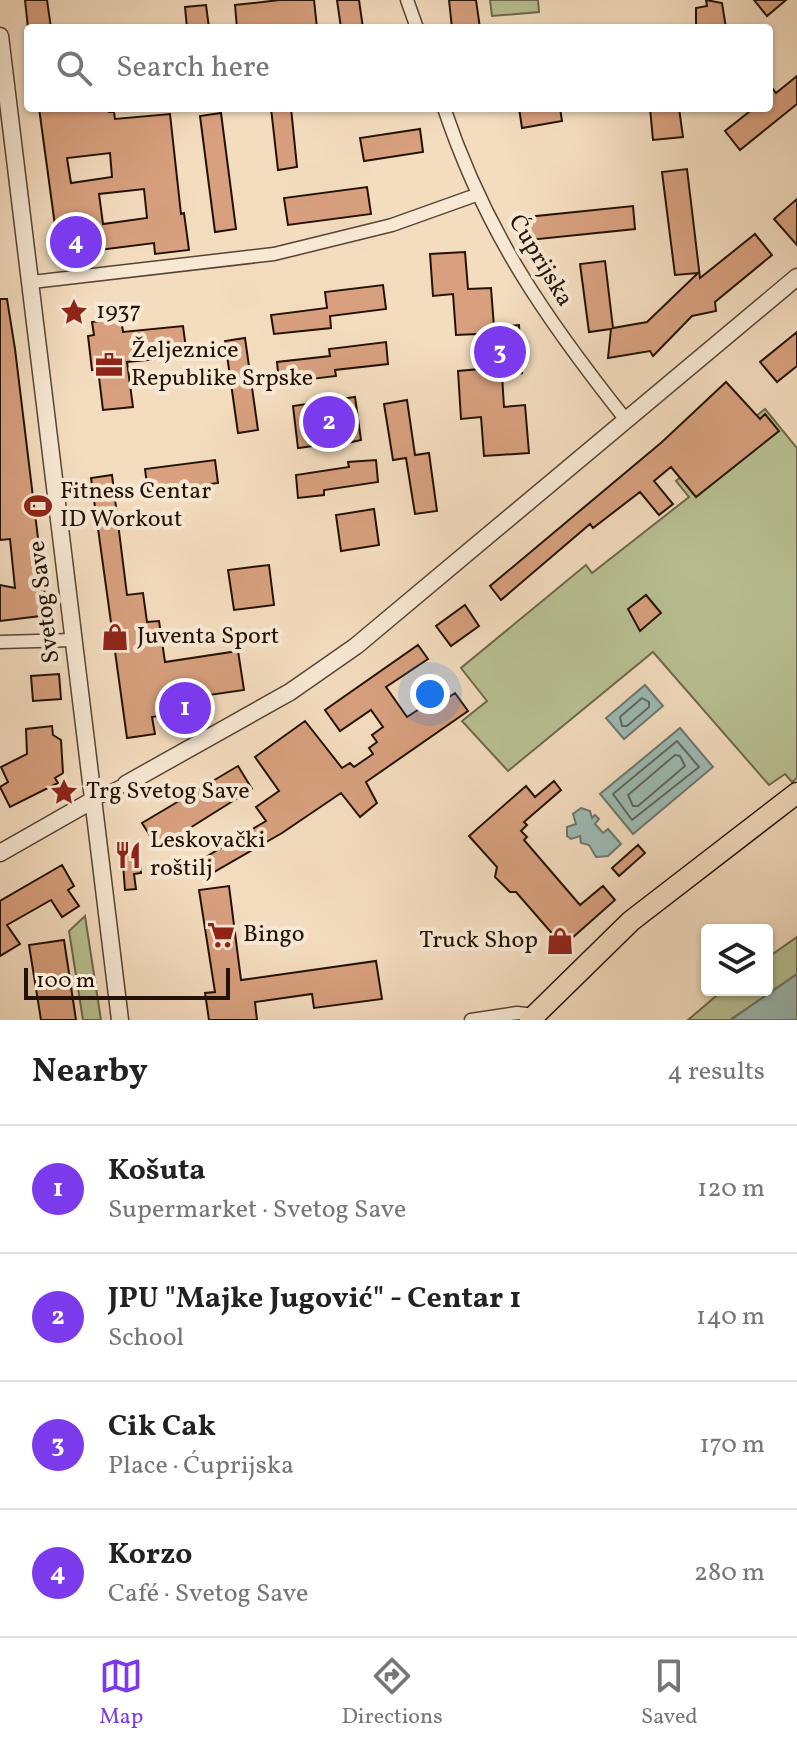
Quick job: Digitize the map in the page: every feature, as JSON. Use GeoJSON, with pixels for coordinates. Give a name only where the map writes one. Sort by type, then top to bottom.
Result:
{"type":"FeatureCollection","features":[{"type":"Feature","properties":{"kind":"main road"},"geometry":{"type":"LineString","coordinates":[[533,1018],[631,921],[797,793]]}},
{"type":"Feature","properties":{"kind":"street"},"geometry":{"type":"LineString","coordinates":[[407,0],[416,24]]}},
{"type":"Feature","properties":{"kind":"street","name":"Svetog Save"},"geometry":{"type":"LineString","coordinates":[[0,36],[120,1020]]}},
{"type":"Feature","properties":{"kind":"street","name":"Ćuprijska"},"geometry":{"type":"LineString","coordinates":[[445,112],[476,195],[538,305],[626,420]]}},
{"type":"Feature","properties":{"kind":"street"},"geometry":{"type":"LineString","coordinates":[[32,282],[274,254],[392,225],[476,195]]}},
{"type":"Feature","properties":{"kind":"street"},"geometry":{"type":"LineString","coordinates":[[0,853],[290,692],[356,646],[797,277]]}},
{"type":"Feature","properties":{"kind":"street"},"geometry":{"type":"LineString","coordinates":[[0,642],[74,640]]}},
{"type":"Feature","properties":{"kind":"street"},"geometry":{"type":"LineString","coordinates":[[471,1020],[517,1013],[533,1018]]}},
{"type":"Feature","properties":{"kind":"green space"},"geometry":{"type":"Polygon","coordinates":[[[490,0],[538,0],[539,12],[492,16],[490,0]]]}},
{"type":"Feature","properties":{"kind":"green space"},"geometry":{"type":"Polygon","coordinates":[[[765,409],[797,448],[797,778],[792,782],[785,774],[769,785],[653,652],[508,771],[462,721],[487,701],[461,668],[586,565],[592,573],[689,497],[676,481],[765,409]]]}},
{"type":"Feature","properties":{"kind":"green space"},"geometry":{"type":"Polygon","coordinates":[[[85,916],[101,1020],[83,1020],[69,931],[85,916]]]}},
{"type":"Feature","properties":{"kind":"green space"},"geometry":{"type":"Polygon","coordinates":[[[797,937],[797,974],[773,990],[773,954],[797,937]]]}},
{"type":"Feature","properties":{"kind":"green space"},"geometry":{"type":"Polygon","coordinates":[[[716,996],[765,996],[730,1020],[688,1020],[716,996]]]}},
{"type":"Feature","properties":{"kind":"water"},"geometry":{"type":"Polygon","coordinates":[[[645,685],[663,706],[624,739],[606,718],[645,685]]]}},
{"type":"Feature","properties":{"kind":"water"},"geometry":{"type":"Polygon","coordinates":[[[680,728],[713,767],[633,834],[600,794],[680,728]]]}},
{"type":"Feature","properties":{"kind":"water"},"geometry":{"type":"Polygon","coordinates":[[[581,808],[590,811],[592,818],[595,815],[599,819],[595,824],[603,833],[608,829],[621,844],[608,856],[596,857],[589,845],[581,843],[580,836],[571,839],[567,836],[567,827],[576,824],[573,814],[581,808]]]}},
{"type":"Feature","properties":{"kind":"water"},"geometry":{"type":"Polygon","coordinates":[[[797,974],[797,1020],[730,1020],[765,996],[773,996],[773,991],[797,974]]]}},
{"type":"Feature","properties":{"kind":"building"},"geometry":{"type":"Polygon","coordinates":[[[25,0],[47,0],[50,24],[28,24],[25,0]]]}},
{"type":"Feature","properties":{"kind":"building"},"geometry":{"type":"Polygon","coordinates":[[[314,0],[317,24],[237,24],[235,5],[314,0]]]}},
{"type":"Feature","properties":{"kind":"building"},"geometry":{"type":"Polygon","coordinates":[[[337,0],[359,0],[362,24],[340,24],[337,0]]]}},
{"type":"Feature","properties":{"kind":"building"},"geometry":{"type":"Polygon","coordinates":[[[449,0],[476,0],[479,24],[452,24],[449,0]]]}},
{"type":"Feature","properties":{"kind":"building"},"geometry":{"type":"Polygon","coordinates":[[[706,0],[722,3],[725,24],[696,24],[696,8],[707,6],[706,0]]]}},
{"type":"Feature","properties":{"kind":"building"},"geometry":{"type":"Polygon","coordinates":[[[754,0],[786,0],[767,16],[754,0]]]}},
{"type":"Feature","properties":{"kind":"building"},"geometry":{"type":"Polygon","coordinates":[[[206,5],[208,24],[187,24],[185,7],[206,5]]]}},
{"type":"Feature","properties":{"kind":"building"},"geometry":{"type":"Polygon","coordinates":[[[797,76],[797,104],[740,150],[725,131],[749,112],[773,112],[773,89],[776,93],[797,76]]]}},
{"type":"Feature","properties":{"kind":"building"},"geometry":{"type":"Polygon","coordinates":[[[40,112],[114,112],[115,119],[170,114],[181,214],[184,213],[189,250],[155,254],[154,243],[59,255],[40,112]],[[110,153],[67,158],[71,183],[112,177],[110,153]],[[144,189],[99,194],[103,224],[147,218],[144,189]]]}},
{"type":"Feature","properties":{"kind":"building"},"geometry":{"type":"Polygon","coordinates":[[[271,112],[291,112],[297,167],[278,170],[271,112]]]}},
{"type":"Feature","properties":{"kind":"building"},"geometry":{"type":"Polygon","coordinates":[[[520,112],[561,112],[562,121],[522,128],[520,112]]]}},
{"type":"Feature","properties":{"kind":"building"},"geometry":{"type":"Polygon","coordinates":[[[650,112],[680,112],[683,137],[653,140],[650,112]]]}},
{"type":"Feature","properties":{"kind":"building"},"geometry":{"type":"Polygon","coordinates":[[[221,113],[236,229],[215,232],[200,116],[221,113]]]}},
{"type":"Feature","properties":{"kind":"building"},"geometry":{"type":"Polygon","coordinates":[[[420,129],[423,152],[364,161],[360,138],[420,129]]]}},
{"type":"Feature","properties":{"kind":"building"},"geometry":{"type":"Polygon","coordinates":[[[687,169],[700,278],[755,234],[772,255],[715,302],[716,311],[692,316],[653,356],[650,351],[608,358],[611,329],[589,332],[580,264],[605,261],[613,328],[647,322],[698,273],[675,275],[662,172],[687,169]]]}},
{"type":"Feature","properties":{"kind":"building"},"geometry":{"type":"Polygon","coordinates":[[[367,187],[371,214],[288,225],[284,198],[367,187]]]}},
{"type":"Feature","properties":{"kind":"building"},"geometry":{"type":"Polygon","coordinates":[[[797,199],[797,245],[774,219],[797,199]]]}},
{"type":"Feature","properties":{"kind":"building"},"geometry":{"type":"Polygon","coordinates":[[[633,206],[635,229],[529,240],[527,217],[633,206]]]}},
{"type":"Feature","properties":{"kind":"building"},"geometry":{"type":"Polygon","coordinates":[[[465,252],[468,289],[491,288],[494,327],[519,325],[522,373],[502,375],[504,407],[525,405],[529,453],[484,456],[481,417],[461,419],[458,371],[480,369],[477,334],[456,335],[453,294],[433,296],[430,254],[465,252]]]}},
{"type":"Feature","properties":{"kind":"building"},"geometry":{"type":"Polygon","coordinates":[[[383,285],[386,309],[330,316],[331,328],[274,334],[271,315],[327,308],[325,292],[383,285]]]}},
{"type":"Feature","properties":{"kind":"building"},"geometry":{"type":"Polygon","coordinates":[[[0,299],[7,299],[15,349],[46,604],[40,616],[0,621],[0,585],[15,588],[10,539],[0,540],[0,299]]]}},
{"type":"Feature","properties":{"kind":"building","name":"Željeznice Republike Srpske"},"geometry":{"type":"Polygon","coordinates":[[[121,318],[123,332],[183,326],[187,356],[127,362],[133,407],[103,410],[98,369],[92,370],[88,336],[94,335],[92,322],[121,318]]]}},
{"type":"Feature","properties":{"kind":"building"},"geometry":{"type":"Polygon","coordinates":[[[797,332],[797,366],[777,382],[760,362],[797,332]]]}},
{"type":"Feature","properties":{"kind":"building"},"geometry":{"type":"Polygon","coordinates":[[[245,338],[258,430],[238,433],[225,341],[245,338]]]}},
{"type":"Feature","properties":{"kind":"building"},"geometry":{"type":"Polygon","coordinates":[[[386,342],[388,364],[335,370],[336,376],[279,383],[277,362],[330,356],[329,349],[386,342]]]}},
{"type":"Feature","properties":{"kind":"building"},"geometry":{"type":"Polygon","coordinates":[[[726,382],[760,419],[765,414],[779,431],[696,497],[671,467],[654,481],[673,504],[659,515],[640,492],[593,528],[590,524],[501,600],[490,586],[662,442],[726,382]]]}},
{"type":"Feature","properties":{"kind":"building"},"geometry":{"type":"Polygon","coordinates":[[[355,397],[361,440],[321,449],[320,445],[298,448],[293,406],[355,397]]]}},
{"type":"Feature","properties":{"kind":"building"},"geometry":{"type":"Polygon","coordinates":[[[407,400],[415,455],[429,453],[437,511],[415,514],[406,458],[393,460],[384,404],[407,400]]]}},
{"type":"Feature","properties":{"kind":"building"},"geometry":{"type":"Polygon","coordinates":[[[215,460],[218,483],[148,492],[145,469],[215,460]]]}},
{"type":"Feature","properties":{"kind":"building"},"geometry":{"type":"Polygon","coordinates":[[[376,460],[378,482],[324,490],[324,495],[298,498],[296,475],[349,467],[348,462],[376,460]]]}},
{"type":"Feature","properties":{"kind":"building"},"geometry":{"type":"Polygon","coordinates":[[[112,475],[127,595],[143,593],[147,622],[159,621],[165,662],[238,651],[244,690],[195,697],[197,710],[152,717],[155,734],[127,738],[91,478],[112,475]]]}},
{"type":"Feature","properties":{"kind":"building"},"geometry":{"type":"Polygon","coordinates":[[[374,509],[379,545],[341,551],[336,515],[374,509]]]}},
{"type":"Feature","properties":{"kind":"building"},"geometry":{"type":"Polygon","coordinates":[[[269,565],[274,605],[234,610],[228,570],[269,565]]]}},
{"type":"Feature","properties":{"kind":"building"},"geometry":{"type":"Polygon","coordinates":[[[646,595],[661,613],[640,631],[628,609],[646,595]]]}},
{"type":"Feature","properties":{"kind":"building"},"geometry":{"type":"Polygon","coordinates":[[[465,605],[479,626],[451,646],[436,626],[465,605]]]}},
{"type":"Feature","properties":{"kind":"building"},"geometry":{"type":"Polygon","coordinates":[[[418,645],[428,659],[386,687],[407,717],[433,700],[437,705],[455,693],[468,711],[366,782],[377,803],[360,817],[341,793],[282,833],[207,876],[199,861],[266,821],[256,807],[279,791],[255,757],[305,721],[342,768],[350,763],[354,767],[373,754],[369,748],[377,742],[372,735],[383,727],[371,710],[340,731],[325,710],[418,645]]]}},
{"type":"Feature","properties":{"kind":"building"},"geometry":{"type":"Polygon","coordinates":[[[59,674],[61,699],[33,701],[31,676],[59,674]]]}},
{"type":"Feature","properties":{"kind":"building"},"geometry":{"type":"Polygon","coordinates":[[[52,726],[53,735],[61,740],[63,773],[55,778],[58,783],[10,807],[0,787],[8,782],[1,767],[27,754],[26,729],[52,726]]]}},
{"type":"Feature","properties":{"kind":"building"},"geometry":{"type":"Polygon","coordinates":[[[238,766],[252,789],[158,848],[142,823],[238,766]]]}},
{"type":"Feature","properties":{"kind":"building"},"geometry":{"type":"Polygon","coordinates":[[[554,781],[561,790],[524,822],[527,825],[521,831],[527,837],[524,840],[580,905],[603,886],[615,900],[563,946],[516,892],[510,892],[495,877],[497,867],[469,836],[526,786],[535,797],[554,781]]]}},
{"type":"Feature","properties":{"kind":"building"},"geometry":{"type":"Polygon","coordinates":[[[638,845],[645,853],[619,876],[612,868],[638,845]]]}},
{"type":"Feature","properties":{"kind":"building"},"geometry":{"type":"Polygon","coordinates":[[[138,848],[141,873],[134,874],[136,889],[125,890],[122,851],[138,848]]]}},
{"type":"Feature","properties":{"kind":"building"},"geometry":{"type":"Polygon","coordinates":[[[62,865],[74,886],[68,890],[79,906],[62,917],[51,900],[7,925],[20,944],[0,956],[0,901],[62,865]]]}},
{"type":"Feature","properties":{"kind":"building"},"geometry":{"type":"Polygon","coordinates":[[[229,886],[241,980],[376,961],[382,999],[314,1008],[312,994],[255,1002],[257,1020],[209,1020],[205,993],[215,992],[199,890],[229,886]]]}},
{"type":"Feature","properties":{"kind":"building"},"geometry":{"type":"Polygon","coordinates":[[[64,940],[76,1020],[41,1020],[29,945],[64,940]]]}},
{"type":"Feature","properties":{"kind":"place","name":"Korzo"},"geometry":{"type":"Point","coordinates":[76,242]}},
{"type":"Feature","properties":{"kind":"place","name":"1937"},"geometry":{"type":"Point","coordinates":[74,312]}},
{"type":"Feature","properties":{"kind":"place","name":"Cik Cak"},"geometry":{"type":"Point","coordinates":[500,352]}},
{"type":"Feature","properties":{"kind":"place","name":"Željeznice Republike Srpske"},"geometry":{"type":"Point","coordinates":[109,365]}},
{"type":"Feature","properties":{"kind":"place","name":"JPU \"Majke Jugović\" - Centar 1"},"geometry":{"type":"Point","coordinates":[329,422]}},
{"type":"Feature","properties":{"kind":"place","name":"Fitness Centar ID Workout"},"geometry":{"type":"Point","coordinates":[38,506]}},
{"type":"Feature","properties":{"kind":"place","name":"Juventa Sport"},"geometry":{"type":"Point","coordinates":[115,637]}},
{"type":"Feature","properties":{"kind":"place","name":"Košuta"},"geometry":{"type":"Point","coordinates":[185,708]}},
{"type":"Feature","properties":{"kind":"place","name":"Trg Svetog Save"},"geometry":{"type":"Point","coordinates":[64,792]}},
{"type":"Feature","properties":{"kind":"place","name":"Leskovački roštilj"},"geometry":{"type":"Point","coordinates":[128,855]}},
{"type":"Feature","properties":{"kind":"place","name":"Bingo"},"geometry":{"type":"Point","coordinates":[221,935]}},
{"type":"Feature","properties":{"kind":"place","name":"Truck Shop"},"geometry":{"type":"Point","coordinates":[560,941]}}]}
